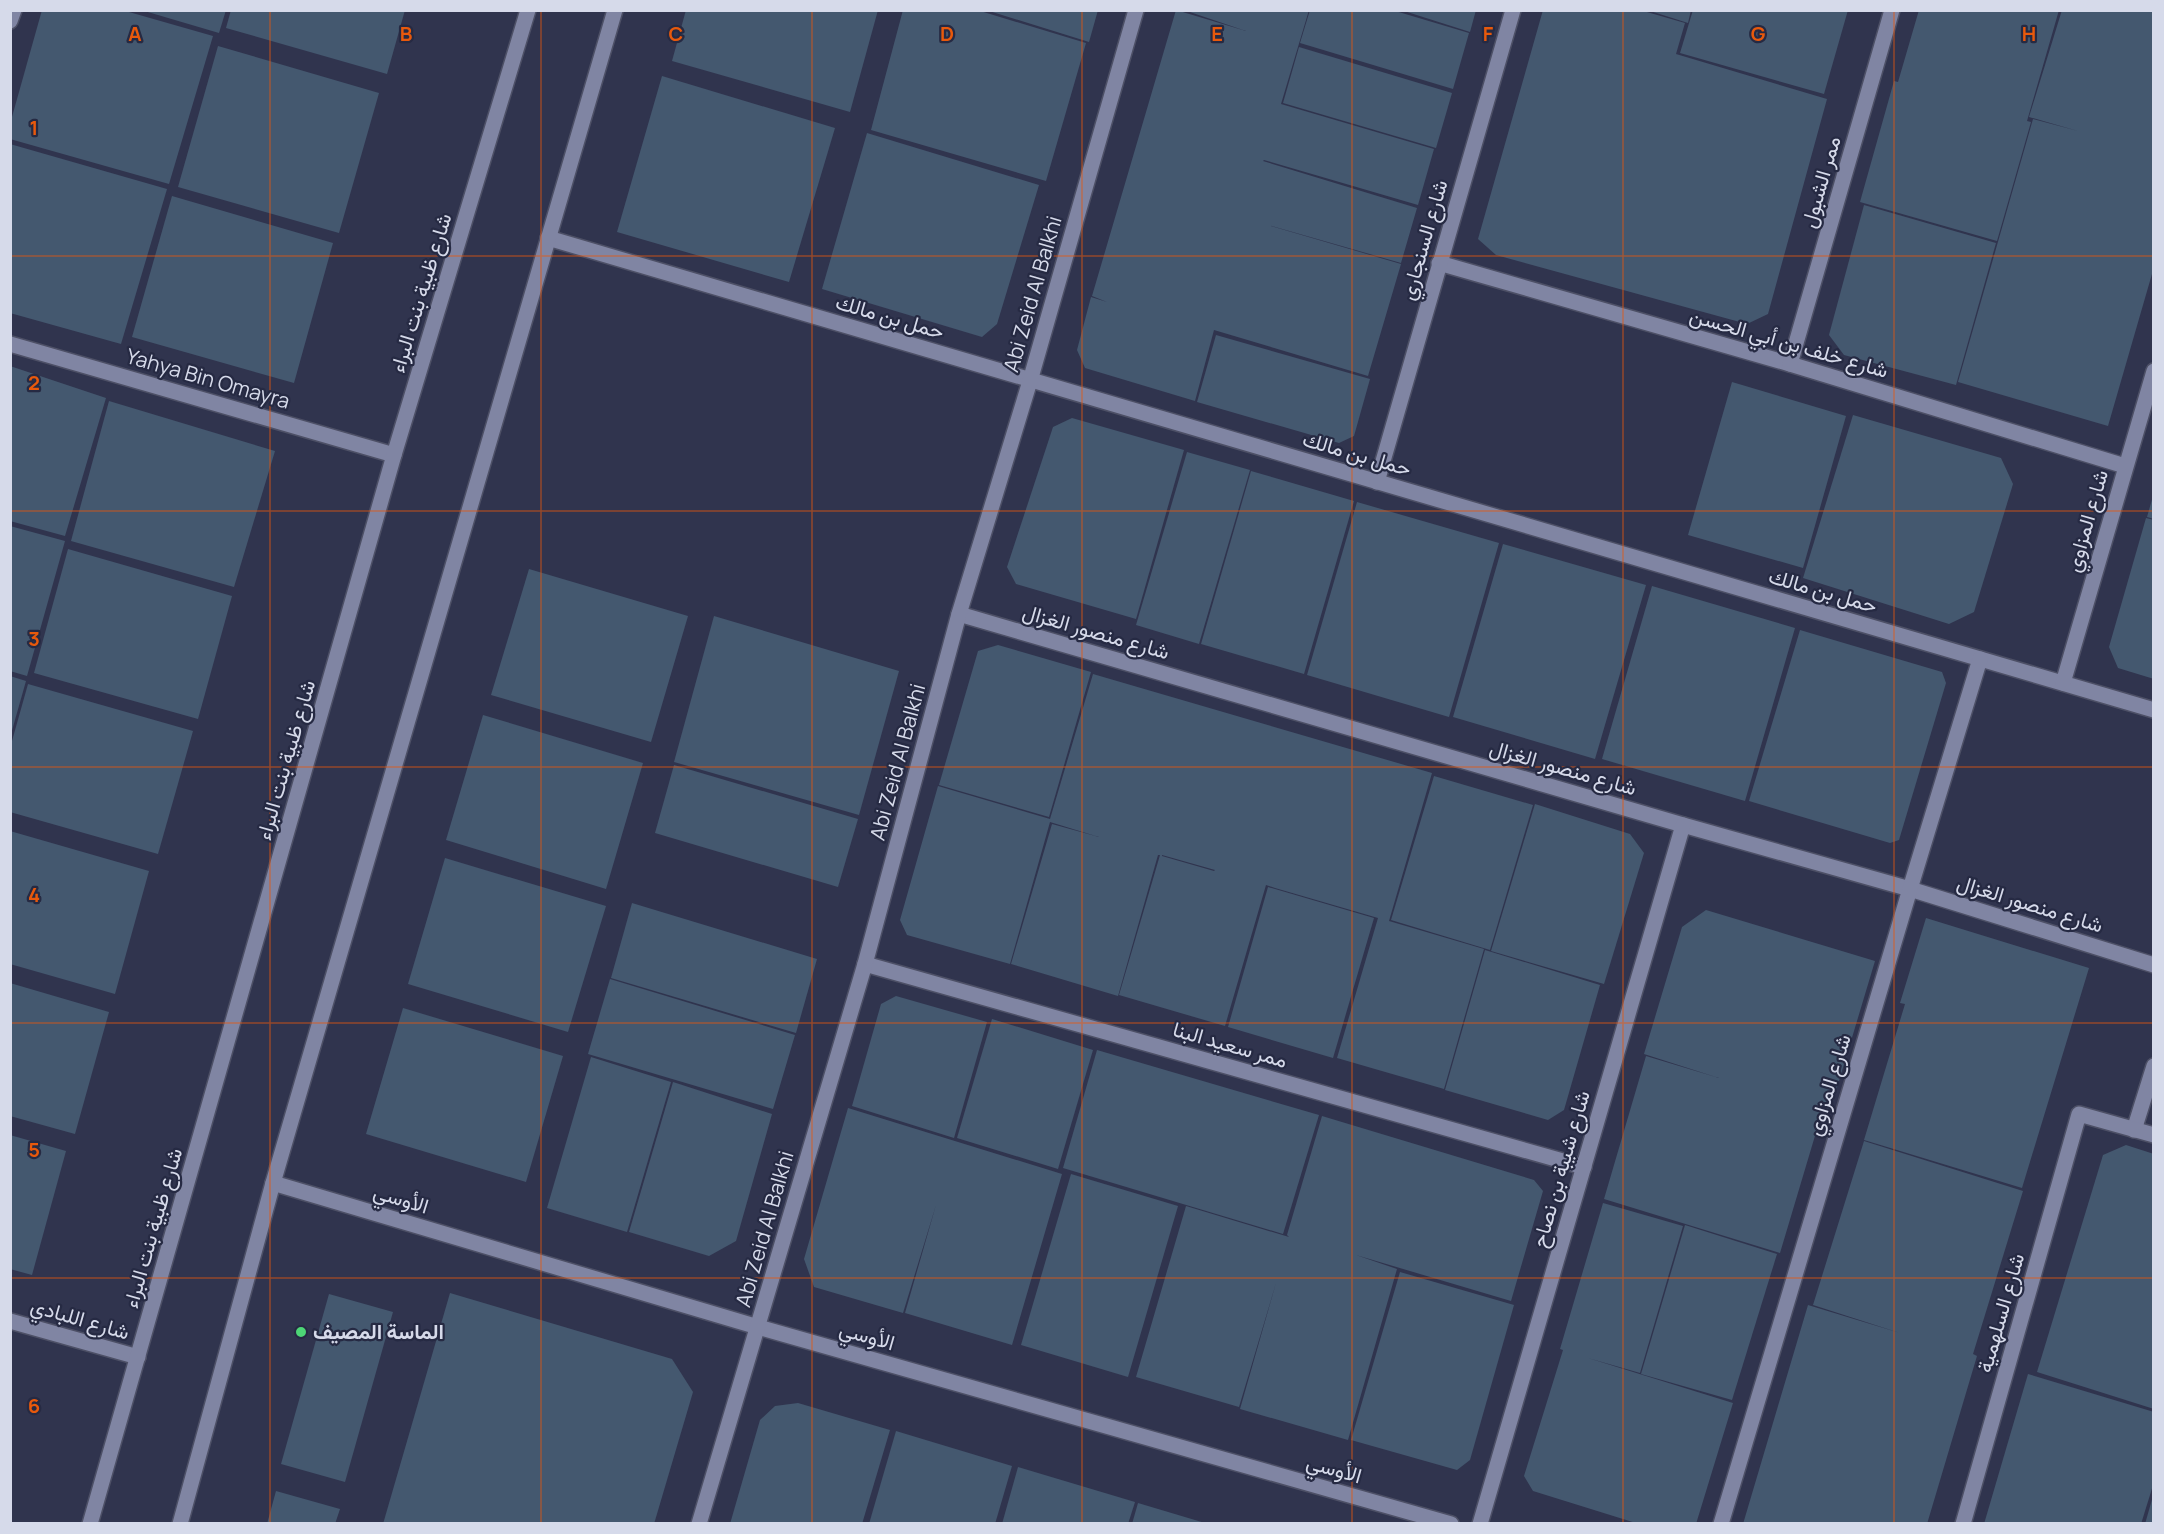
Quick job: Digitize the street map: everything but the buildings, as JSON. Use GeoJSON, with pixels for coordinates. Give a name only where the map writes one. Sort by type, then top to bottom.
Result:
{"type":"FeatureCollection","features":[{"type":"Feature","properties":{"kind":"street"},"geometry":{"type":"LineString","coordinates":[[10,21],[14,10]]}},
{"type":"Feature","properties":{"kind":"street","name":"شارع ظبية بنت البراء"},"geometry":{"type":"LineString","coordinates":[[90,1524],[394,455],[528,10]]}},
{"type":"Feature","properties":{"kind":"street"},"geometry":{"type":"LineString","coordinates":[[180,1524],[273,1183],[615,10]]}},
{"type":"Feature","properties":{"kind":"street","name":"Abi Zeid Al Balkhi"},"geometry":{"type":"LineString","coordinates":[[699,1524],[865,964],[960,614],[1030,381],[1136,10]]}},
{"type":"Feature","properties":{"kind":"street","name":"شارع السنجاري"},"geometry":{"type":"LineString","coordinates":[[1377,482],[1512,10]]}},
{"type":"Feature","properties":{"kind":"street","name":"ممر الشبول"},"geometry":{"type":"LineString","coordinates":[[1790,364],[1892,10]]}},
{"type":"Feature","properties":{"kind":"street","name":"حمل بن مالك"},"geometry":{"type":"LineString","coordinates":[[548,238],[2154,710]]}},
{"type":"Feature","properties":{"kind":"street","name":"شارع خلف بن أبي الحسن"},"geometry":{"type":"LineString","coordinates":[[1439,263],[1790,364],[2125,466]]}},
{"type":"Feature","properties":{"kind":"street","name":"Yahya Bin Omayra"},"geometry":{"type":"LineString","coordinates":[[10,344],[394,455]]}},
{"type":"Feature","properties":{"kind":"street","name":"شارع المزاوي"},"geometry":{"type":"LineString","coordinates":[[2062,683],[2154,371]]}},
{"type":"Feature","properties":{"kind":"street","name":"شارع منصور الغزال"},"geometry":{"type":"LineString","coordinates":[[960,614],[1683,825],[1910,888],[2154,965]]}},
{"type":"Feature","properties":{"kind":"street","name":"شارع المزاوي"},"geometry":{"type":"LineString","coordinates":[[1721,1524],[1980,659]]}},
{"type":"Feature","properties":{"kind":"street","name":"شارع شيبة بن نصاح"},"geometry":{"type":"LineString","coordinates":[[1480,1524],[1683,825]]}},
{"type":"Feature","properties":{"kind":"street","name":"ممر سعيد البنا"},"geometry":{"type":"LineString","coordinates":[[865,964],[1584,1167]]}},
{"type":"Feature","properties":{"kind":"street"},"geometry":{"type":"LineString","coordinates":[[2154,1066],[2134,1130],[2154,1136]]}},
{"type":"Feature","properties":{"kind":"street","name":"شارع السلهمية"},"geometry":{"type":"LineString","coordinates":[[1963,1524],[2079,1114],[2134,1130]]}},
{"type":"Feature","properties":{"kind":"street","name":"الأوسي"},"geometry":{"type":"LineString","coordinates":[[273,1183],[758,1327],[1451,1524]]}},
{"type":"Feature","properties":{"kind":"street","name":"شارع اللبادي"},"geometry":{"type":"LineString","coordinates":[[10,1321],[138,1357]]}},
{"type":"Feature","properties":{"kind":"place","name":"الماسة المصيف"},"geometry":{"type":"Point","coordinates":[301,1332]}}]}
